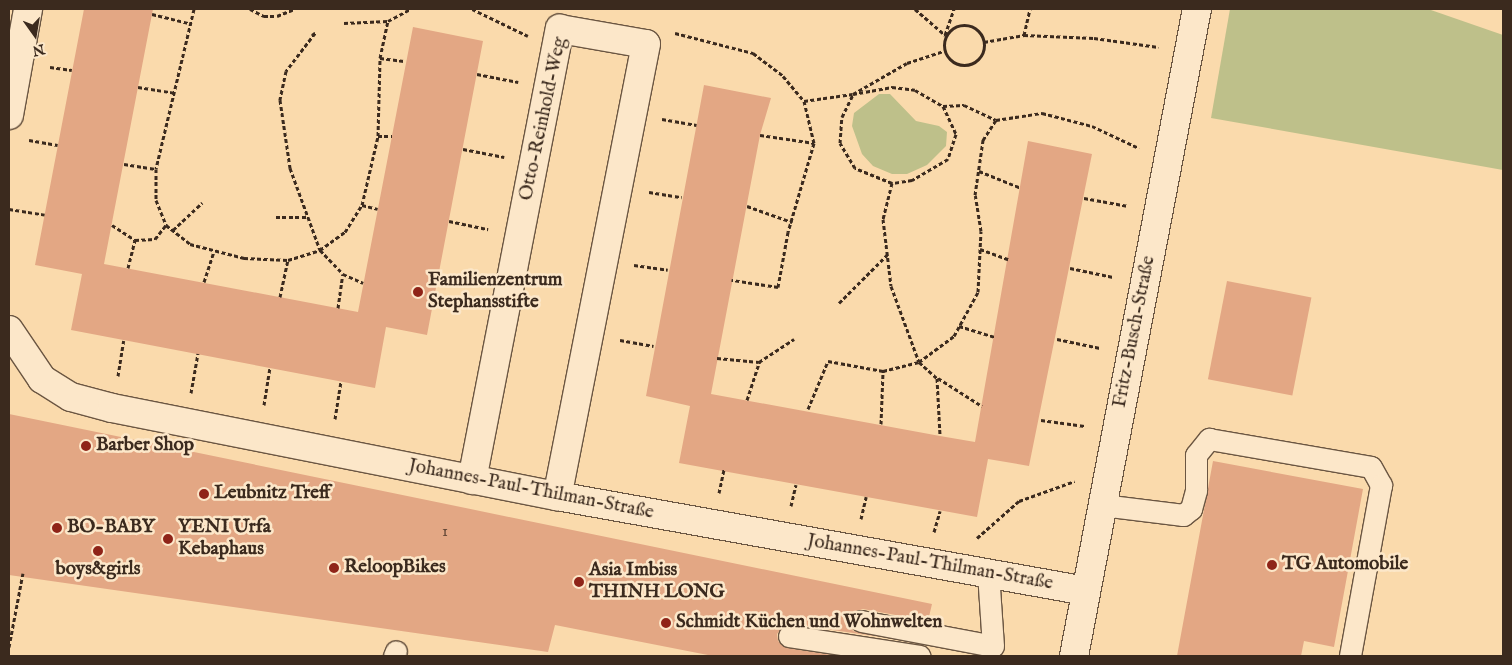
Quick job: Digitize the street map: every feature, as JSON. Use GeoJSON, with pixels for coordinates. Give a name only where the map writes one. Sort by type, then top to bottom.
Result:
{"type":"FeatureCollection","features":[{"type":"Feature","properties":{"kind":"street"},"geometry":{"type":"LineString","coordinates":[[9,115],[28,9]]}},
{"type":"Feature","properties":{"kind":"street","name":"Fritz-Busch-Straße"},"geometry":{"type":"LineString","coordinates":[[1074,656],[1197,9]]}},
{"type":"Feature","properties":{"kind":"street","name":"Otto-Reinhold-Weg"},"geometry":{"type":"LineString","coordinates":[[472,480],[560,29],[646,44]]}},
{"type":"Feature","properties":{"kind":"street"},"geometry":{"type":"LineString","coordinates":[[557,496],[646,44]]}},
{"type":"Feature","properties":{"kind":"street","name":"Johannes-Paul-Thilman-Straße"},"geometry":{"type":"LineString","coordinates":[[9,330],[42,379],[71,397],[472,480],[1086,591]]}},
{"type":"Feature","properties":{"kind":"lane"},"geometry":{"type":"LineString","coordinates":[[1102,505],[1183,516],[1191,509],[1196,490],[1196,454],[1209,439],[1371,467],[1381,485],[1350,656]]}},
{"type":"Feature","properties":{"kind":"lane"},"geometry":{"type":"LineString","coordinates":[[861,621],[995,651],[988,573]]}},
{"type":"Feature","properties":{"kind":"lane"},"geometry":{"type":"LineString","coordinates":[[789,636],[919,656]]}},
{"type":"Feature","properties":{"kind":"path"},"geometry":{"type":"LineString","coordinates":[[194,9],[192,24],[156,169],[156,200],[166,225],[190,244],[214,252],[288,260],[320,250],[345,232],[362,205],[378,136],[380,58],[388,21]]}},
{"type":"Feature","properties":{"kind":"path"},"geometry":{"type":"LineString","coordinates":[[250,9],[264,16],[277,16],[294,9]]}},
{"type":"Feature","properties":{"kind":"path"},"geometry":{"type":"LineString","coordinates":[[344,23],[388,21],[410,9]]}},
{"type":"Feature","properties":{"kind":"path"},"geometry":{"type":"LineString","coordinates":[[472,9],[556,50]]}},
{"type":"Feature","properties":{"kind":"path"},"geometry":{"type":"LineString","coordinates":[[915,9],[945,35]]}},
{"type":"Feature","properties":{"kind":"path"},"geometry":{"type":"LineString","coordinates":[[945,35],[961,24],[980,32],[984,42],[983,54],[970,65],[953,63],[944,51],[945,35],[954,9]]}},
{"type":"Feature","properties":{"kind":"path"},"geometry":{"type":"LineString","coordinates":[[1024,35],[1030,9]]}},
{"type":"Feature","properties":{"kind":"path"},"geometry":{"type":"LineString","coordinates":[[152,14],[192,24]]}},
{"type":"Feature","properties":{"kind":"path"},"geometry":{"type":"LineString","coordinates":[[646,44],[676,32],[753,53],[783,76],[804,101],[814,143],[792,222],[778,288],[732,280]]}},
{"type":"Feature","properties":{"kind":"path"},"geometry":{"type":"LineString","coordinates":[[312,35],[315,33],[286,71],[280,100],[290,168],[320,250],[344,274],[363,283]]}},
{"type":"Feature","properties":{"kind":"path"},"geometry":{"type":"LineString","coordinates":[[984,42],[1024,35],[1094,38],[1189,51]]}},
{"type":"Feature","properties":{"kind":"path"},"geometry":{"type":"LineString","coordinates":[[944,51],[907,63],[853,94],[842,117],[840,143],[855,168],[892,183],[912,180],[948,159],[956,134],[944,106]]}},
{"type":"Feature","properties":{"kind":"path"},"geometry":{"type":"LineString","coordinates":[[380,58],[406,61]]}},
{"type":"Feature","properties":{"kind":"path"},"geometry":{"type":"LineString","coordinates":[[477,74],[549,89]]}},
{"type":"Feature","properties":{"kind":"path"},"geometry":{"type":"LineString","coordinates":[[138,87],[174,93]]}},
{"type":"Feature","properties":{"kind":"path"},"geometry":{"type":"LineString","coordinates":[[804,101],[892,87],[915,90],[944,106],[964,105],[996,120],[1042,113],[1092,126],[1167,161]]}},
{"type":"Feature","properties":{"kind":"path"},"geometry":{"type":"LineString","coordinates":[[808,409],[828,361],[883,371],[919,362],[954,336],[978,292],[980,249],[975,195],[983,140],[996,120]]}},
{"type":"Feature","properties":{"kind":"path"},"geometry":{"type":"LineString","coordinates":[[760,135],[814,143]]}},
{"type":"Feature","properties":{"kind":"path"},"geometry":{"type":"LineString","coordinates":[[378,136],[392,136]]}},
{"type":"Feature","properties":{"kind":"path"},"geometry":{"type":"LineString","coordinates":[[40,142],[58,145]]}},
{"type":"Feature","properties":{"kind":"path"},"geometry":{"type":"LineString","coordinates":[[463,148],[534,163]]}},
{"type":"Feature","properties":{"kind":"path"},"geometry":{"type":"LineString","coordinates":[[124,164],[156,169]]}},
{"type":"Feature","properties":{"kind":"path"},"geometry":{"type":"LineString","coordinates":[[979,171],[1021,188]]}},
{"type":"Feature","properties":{"kind":"path"},"geometry":{"type":"LineString","coordinates":[[892,183],[883,218],[891,286],[919,362],[937,378],[982,406]]}},
{"type":"Feature","properties":{"kind":"path"},"geometry":{"type":"LineString","coordinates":[[1084,198],[1157,212]]}},
{"type":"Feature","properties":{"kind":"path"},"geometry":{"type":"LineString","coordinates":[[174,230],[202,203]]}},
{"type":"Feature","properties":{"kind":"path"},"geometry":{"type":"LineString","coordinates":[[362,205],[378,209]]}},
{"type":"Feature","properties":{"kind":"path"},"geometry":{"type":"LineString","coordinates":[[746,206],[792,222]]}},
{"type":"Feature","properties":{"kind":"path"},"geometry":{"type":"LineString","coordinates":[[9,209],[45,215]]}},
{"type":"Feature","properties":{"kind":"path"},"geometry":{"type":"LineString","coordinates":[[276,217],[308,217]]}},
{"type":"Feature","properties":{"kind":"path"},"geometry":{"type":"LineString","coordinates":[[449,221],[520,235]]}},
{"type":"Feature","properties":{"kind":"path"},"geometry":{"type":"LineString","coordinates":[[112,225],[135,240],[155,239],[166,225]]}},
{"type":"Feature","properties":{"kind":"path"},"geometry":{"type":"LineString","coordinates":[[128,268],[135,240]]}},
{"type":"Feature","properties":{"kind":"path"},"geometry":{"type":"LineString","coordinates":[[980,249],[1008,259]]}},
{"type":"Feature","properties":{"kind":"path"},"geometry":{"type":"LineString","coordinates":[[204,282],[214,252]]}},
{"type":"Feature","properties":{"kind":"path"},"geometry":{"type":"LineString","coordinates":[[839,303],[887,254]]}},
{"type":"Feature","properties":{"kind":"path"},"geometry":{"type":"LineString","coordinates":[[280,297],[288,260]]}},
{"type":"Feature","properties":{"kind":"path"},"geometry":{"type":"LineString","coordinates":[[1070,268],[1116,278]]}},
{"type":"Feature","properties":{"kind":"path"},"geometry":{"type":"LineString","coordinates":[[338,308],[344,274]]}},
{"type":"Feature","properties":{"kind":"path"},"geometry":{"type":"LineString","coordinates":[[434,295],[506,309]]}},
{"type":"Feature","properties":{"kind":"path"},"geometry":{"type":"LineString","coordinates":[[959,326],[994,336]]}},
{"type":"Feature","properties":{"kind":"path"},"geometry":{"type":"LineString","coordinates":[[747,400],[760,362],[794,339]]}},
{"type":"Feature","properties":{"kind":"path"},"geometry":{"type":"LineString","coordinates":[[1057,339],[1108,350]]}},
{"type":"Feature","properties":{"kind":"path"},"geometry":{"type":"LineString","coordinates":[[120,365],[124,340]]}},
{"type":"Feature","properties":{"kind":"path"},"geometry":{"type":"LineString","coordinates":[[192,389],[198,354]]}},
{"type":"Feature","properties":{"kind":"path"},"geometry":{"type":"LineString","coordinates":[[717,358],[760,362]]}},
{"type":"Feature","properties":{"kind":"path"},"geometry":{"type":"LineString","coordinates":[[265,399],[270,368]]}},
{"type":"Feature","properties":{"kind":"path"},"geometry":{"type":"LineString","coordinates":[[881,424],[883,371]]}},
{"type":"Feature","properties":{"kind":"path"},"geometry":{"type":"LineString","coordinates":[[937,378],[940,436]]}},
{"type":"Feature","properties":{"kind":"path"},"geometry":{"type":"LineString","coordinates":[[336,409],[341,381]]}},
{"type":"Feature","properties":{"kind":"path"},"geometry":{"type":"LineString","coordinates":[[1040,420],[1086,426]]}},
{"type":"Feature","properties":{"kind":"path"},"geometry":{"type":"LineString","coordinates":[[719,492],[724,469]]}},
{"type":"Feature","properties":{"kind":"path"},"geometry":{"type":"LineString","coordinates":[[946,565],[1018,501],[1109,469]]}},
{"type":"Feature","properties":{"kind":"path"},"geometry":{"type":"LineString","coordinates":[[790,511],[796,485]]}},
{"type":"Feature","properties":{"kind":"path"},"geometry":{"type":"LineString","coordinates":[[862,513],[866,498]]}},
{"type":"Feature","properties":{"kind":"path"},"geometry":{"type":"LineString","coordinates":[[936,524],[940,511]]}},
{"type":"Feature","properties":{"kind":"path"},"geometry":{"type":"LineString","coordinates":[[9,647],[23,573]]}},
{"type":"Feature","properties":{"kind":"green space"},"geometry":{"type":"Polygon","coordinates":[[[1230,9],[1428,9],[1503,35],[1503,170],[1211,118],[1230,9]]]}},
{"type":"Feature","properties":{"kind":"green space"},"geometry":{"type":"Polygon","coordinates":[[[879,94],[890,94],[916,121],[939,126],[947,132],[946,146],[927,165],[907,174],[892,174],[873,166],[862,154],[852,126],[854,113],[879,94]]]}},
{"type":"Feature","properties":{"kind":"building"},"geometry":{"type":"Polygon","coordinates":[[[84,9],[153,9],[104,264],[358,312],[413,27],[483,41],[427,335],[386,327],[375,388],[71,330],[82,274],[35,265],[84,9]]]}},
{"type":"Feature","properties":{"kind":"building"},"geometry":{"type":"Polygon","coordinates":[[[704,85],[771,98],[760,135],[711,394],[940,436],[975,442],[1028,141],[1092,154],[1029,466],[988,459],[977,517],[679,463],[690,406],[646,396],[704,85]]]}},
{"type":"Feature","properties":{"kind":"building"},"geometry":{"type":"Polygon","coordinates":[[[1227,281],[1311,297],[1292,396],[1208,379],[1227,281]]]}},
{"type":"Feature","properties":{"kind":"building","name":"Leubnitz Treff"},"geometry":{"type":"Polygon","coordinates":[[[9,414],[932,604],[928,621],[863,609],[851,613],[849,625],[853,631],[881,637],[791,624],[784,625],[777,634],[778,641],[787,648],[838,656],[713,656],[555,625],[548,652],[9,575],[9,414]]]}},
{"type":"Feature","properties":{"kind":"building","name":"TG Automobile"},"geometry":{"type":"Polygon","coordinates":[[[1213,461],[1363,489],[1334,647],[1304,641],[1301,656],[1177,656],[1213,461]]]}},
{"type":"Feature","properties":{"kind":"place","name":"Familienzentrum Stephansstifte"},"geometry":{"type":"Point","coordinates":[418,292]}},
{"type":"Feature","properties":{"kind":"place","name":"Barber Shop"},"geometry":{"type":"Point","coordinates":[86,446]}},
{"type":"Feature","properties":{"kind":"place","name":"Leubnitz Treff"},"geometry":{"type":"Point","coordinates":[204,494]}},
{"type":"Feature","properties":{"kind":"place","name":"BO-BABY"},"geometry":{"type":"Point","coordinates":[57,528]}},
{"type":"Feature","properties":{"kind":"place","name":"YENI Urfa Kebaphaus"},"geometry":{"type":"Point","coordinates":[168,539]}},
{"type":"Feature","properties":{"kind":"place","name":"boys&girls"},"geometry":{"type":"Point","coordinates":[98,551]}},
{"type":"Feature","properties":{"kind":"place","name":"TG Automobile"},"geometry":{"type":"Point","coordinates":[1272,565]}},
{"type":"Feature","properties":{"kind":"place","name":"ReloopBikes"},"geometry":{"type":"Point","coordinates":[334,568]}},
{"type":"Feature","properties":{"kind":"place","name":"Asia Imbiss THINH LONG"},"geometry":{"type":"Point","coordinates":[579,582]}},
{"type":"Feature","properties":{"kind":"place","name":"Schmidt Küchen und Wohnwelten"},"geometry":{"type":"Point","coordinates":[666,623]}}]}
